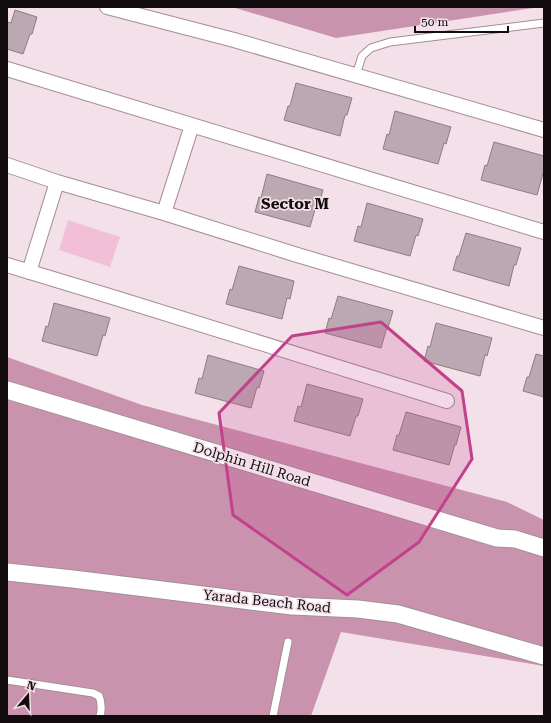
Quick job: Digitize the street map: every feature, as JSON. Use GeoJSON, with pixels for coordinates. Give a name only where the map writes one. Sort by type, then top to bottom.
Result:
{"type":"FeatureCollection","features":[{"type":"Feature","properties":{"kind":"street"},"geometry":{"type":"LineString","coordinates":[[107,7],[234,40],[544,130]]}},
{"type":"Feature","properties":{"kind":"street"},"geometry":{"type":"LineString","coordinates":[[7,69],[544,232]]}},
{"type":"Feature","properties":{"kind":"street"},"geometry":{"type":"LineString","coordinates":[[164,213],[192,125]]}},
{"type":"Feature","properties":{"kind":"street"},"geometry":{"type":"LineString","coordinates":[[7,165],[57,182],[164,213],[294,254],[544,328]]}},
{"type":"Feature","properties":{"kind":"street"},"geometry":{"type":"LineString","coordinates":[[29,272],[57,182]]}},
{"type":"Feature","properties":{"kind":"street"},"geometry":{"type":"LineString","coordinates":[[7,265],[447,401]]}},
{"type":"Feature","properties":{"kind":"street","name":"Dolphin Hill Road"},"geometry":{"type":"LineString","coordinates":[[7,390],[496,538],[513,548],[544,558]]}},
{"type":"Feature","properties":{"kind":"street","name":"Dolphin Hill Road"},"geometry":{"type":"LineString","coordinates":[[496,538],[515,539],[544,548]]}},
{"type":"Feature","properties":{"kind":"street","name":"Yarada Beach Road"},"geometry":{"type":"LineString","coordinates":[[7,572],[292,606],[358,609],[398,614],[544,656]]}},
{"type":"Feature","properties":{"kind":"lane"},"geometry":{"type":"LineString","coordinates":[[356,76],[362,56],[371,48],[390,42],[544,24]]}},
{"type":"Feature","properties":{"kind":"lane"},"geometry":{"type":"LineString","coordinates":[[273,716],[288,642]]}},
{"type":"Feature","properties":{"kind":"lane"},"geometry":{"type":"LineString","coordinates":[[7,680],[94,693],[99,696],[101,701],[102,708],[100,716]]}},
{"type":"Feature","properties":{"kind":"highlighted area"},"geometry":{"type":"Polygon","coordinates":[[[381,322],[462,391],[472,459],[419,542],[347,595],[233,515],[219,413],[292,336],[381,322]]]}},
{"type":"Feature","properties":{"kind":"shaded area"},"geometry":{"type":"Polygon","coordinates":[[[232,7],[540,7],[336,38],[232,7]]]}},
{"type":"Feature","properties":{"kind":"shaded area"},"geometry":{"type":"Polygon","coordinates":[[[68,220],[120,237],[110,267],[59,250],[68,220]]]}},
{"type":"Feature","properties":{"kind":"shaded area"},"geometry":{"type":"Polygon","coordinates":[[[7,357],[142,405],[507,502],[544,520],[544,666],[341,632],[311,716],[7,716],[7,357]]]}},
{"type":"Feature","properties":{"kind":"building"},"geometry":{"type":"Polygon","coordinates":[[[15,10],[37,17],[32,34],[30,34],[23,54],[7,49],[7,22],[11,23],[15,10]]]}},
{"type":"Feature","properties":{"kind":"building"},"geometry":{"type":"Polygon","coordinates":[[[296,83],[352,98],[347,115],[345,115],[340,136],[284,120],[288,106],[290,106],[296,83]]]}},
{"type":"Feature","properties":{"kind":"building"},"geometry":{"type":"Polygon","coordinates":[[[395,111],[451,127],[446,144],[444,143],[438,164],[383,149],[387,134],[389,135],[395,111]]]}},
{"type":"Feature","properties":{"kind":"building"},"geometry":{"type":"Polygon","coordinates":[[[494,142],[544,156],[544,170],[537,195],[481,180],[494,142]]]}},
{"type":"Feature","properties":{"kind":"building"},"geometry":{"type":"Polygon","coordinates":[[[267,174],[323,190],[318,207],[316,206],[310,227],[255,212],[259,197],[261,198],[267,174]]]}},
{"type":"Feature","properties":{"kind":"building"},"geometry":{"type":"Polygon","coordinates":[[[367,203],[423,219],[418,236],[416,235],[410,256],[354,241],[358,226],[361,227],[367,203]]]}},
{"type":"Feature","properties":{"kind":"building"},"geometry":{"type":"Polygon","coordinates":[[[466,233],[521,248],[516,265],[514,265],[509,286],[453,270],[466,233]]]}},
{"type":"Feature","properties":{"kind":"building"},"geometry":{"type":"Polygon","coordinates":[[[239,266],[294,281],[290,299],[287,298],[282,319],[226,304],[239,266]]]}},
{"type":"Feature","properties":{"kind":"building"},"geometry":{"type":"Polygon","coordinates":[[[338,296],[393,311],[381,348],[325,333],[338,296]]]}},
{"type":"Feature","properties":{"kind":"building"},"geometry":{"type":"Polygon","coordinates":[[[54,303],[110,318],[97,356],[42,341],[46,326],[48,327],[54,303]]]}},
{"type":"Feature","properties":{"kind":"building"},"geometry":{"type":"Polygon","coordinates":[[[436,323],[492,338],[487,356],[485,355],[480,376],[424,361],[428,346],[430,347],[436,323]]]}},
{"type":"Feature","properties":{"kind":"building"},"geometry":{"type":"Polygon","coordinates":[[[536,354],[544,356],[544,397],[523,391],[536,354]]]}},
{"type":"Feature","properties":{"kind":"building"},"geometry":{"type":"Polygon","coordinates":[[[208,355],[264,371],[259,388],[257,387],[251,408],[195,393],[199,378],[202,379],[208,355]]]}},
{"type":"Feature","properties":{"kind":"building"},"geometry":{"type":"Polygon","coordinates":[[[307,384],[363,399],[350,436],[294,421],[298,406],[301,407],[307,384]]]}},
{"type":"Feature","properties":{"kind":"building"},"geometry":{"type":"Polygon","coordinates":[[[406,412],[461,427],[449,465],[393,450],[406,412]]]}},
{"type":"Feature","properties":{"kind":"district","name":"Sector M"},"geometry":{"type":"Point","coordinates":[295,204]}}]}
